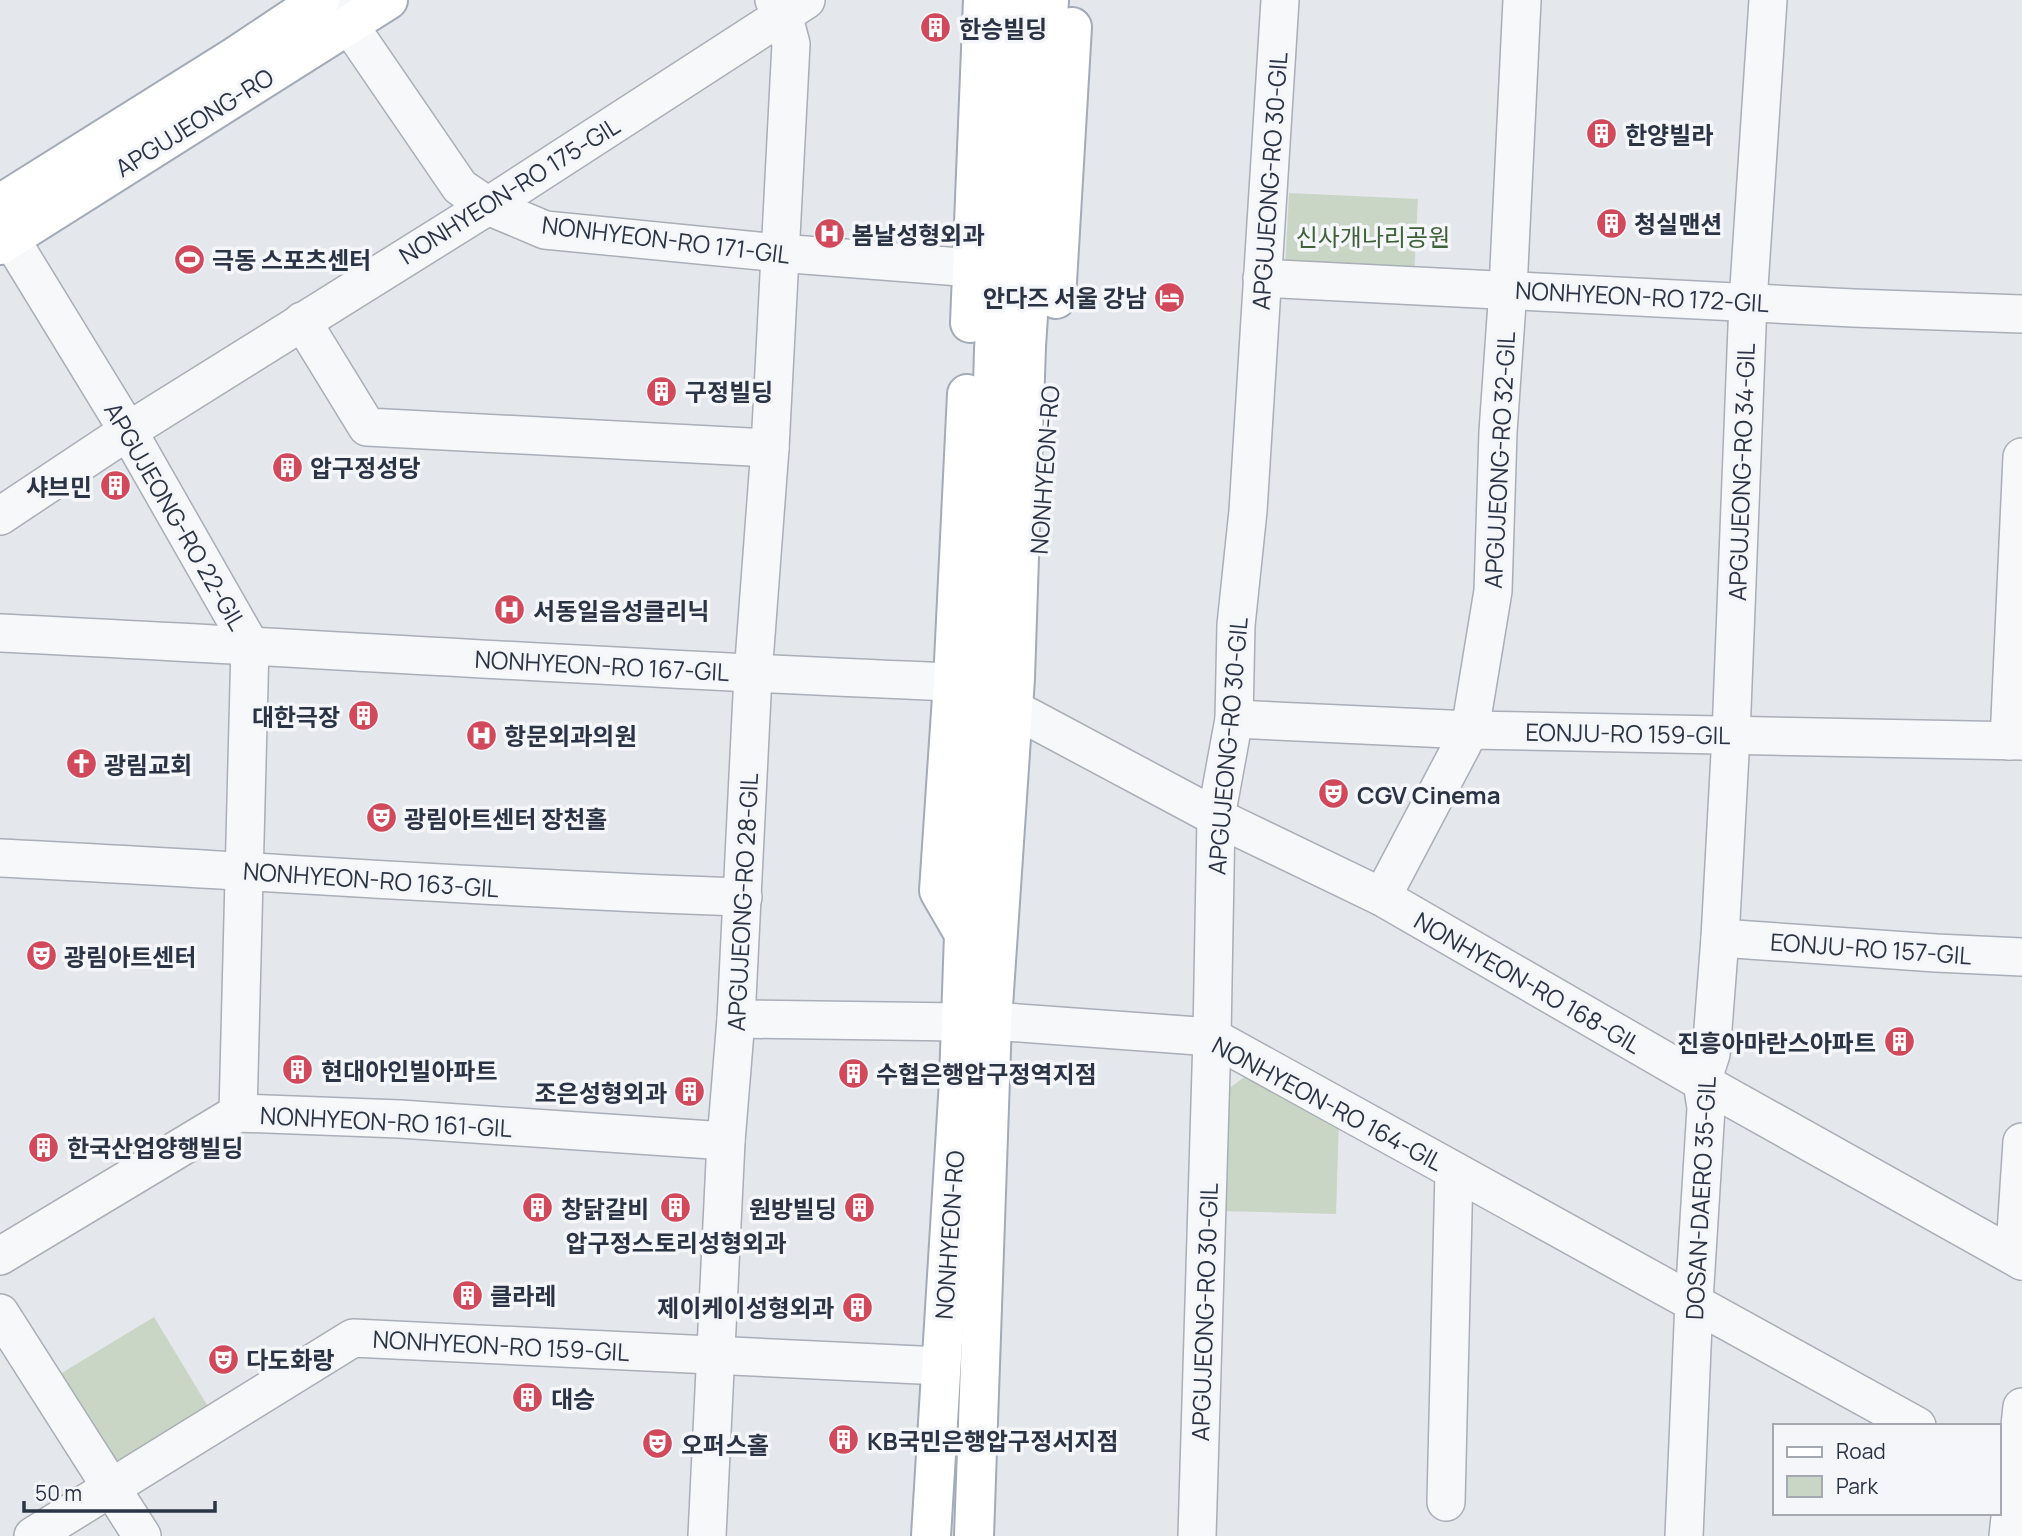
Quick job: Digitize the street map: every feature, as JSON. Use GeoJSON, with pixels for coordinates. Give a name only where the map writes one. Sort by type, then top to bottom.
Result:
{"type":"FeatureCollection","features":[{"type":"Feature","properties":{"kind":"main road","name":"APGUJEONG-RO"},"geometry":{"type":"LineString","coordinates":[[4,229],[312,15],[388,0]]}},
{"type":"Feature","properties":{"kind":"main road"},"geometry":{"type":"LineString","coordinates":[[980,935],[939,891],[953,682],[983,0]]}},
{"type":"Feature","properties":{"kind":"main road","name":"NONHYEON-RO"},"geometry":{"type":"LineString","coordinates":[[984,885],[985,682],[994,349],[1020,0]]}},
{"type":"Feature","properties":{"kind":"main road","name":"NONHYEON-RO"},"geometry":{"type":"LineString","coordinates":[[974,1536],[976,1022],[980,935],[984,885],[1015,678],[1026,346],[1049,0]]}},
{"type":"Feature","properties":{"kind":"main road","name":"NONHYEON-RO"},"geometry":{"type":"LineString","coordinates":[[980,935],[1016,901],[1069,104],[1073,0]]}},
{"type":"Feature","properties":{"kind":"main road","name":"NONHYEON-RO"},"geometry":{"type":"LineString","coordinates":[[931,1536],[958,1095],[976,1022]]}},
{"type":"Feature","properties":{"kind":"street","name":"APGUJEONG-RO 30-GIL"},"geometry":{"type":"LineString","coordinates":[[1197,1536],[1216,817],[1234,719],[1236,625],[1248,510],[1280,0]]}},
{"type":"Feature","properties":{"kind":"street","name":"APGUJEONG-RO 32-GIL"},"geometry":{"type":"LineString","coordinates":[[1382,897],[1471,730],[1493,591],[1498,432],[1522,0]]}},
{"type":"Feature","properties":{"kind":"street","name":"APGUJEONG-RO 34-GIL"},"geometry":{"type":"LineString","coordinates":[[1731,735],[1748,302],[1768,0]]}},
{"type":"Feature","properties":{"kind":"street","name":"NONHYEON-RO 175-GIL"},"geometry":{"type":"LineString","coordinates":[[0,516],[128,431],[488,206],[788,5]]}},
{"type":"Feature","properties":{"kind":"street","name":"APGUJEONG-RO 28-GIL"},"geometry":{"type":"LineString","coordinates":[[707,1536],[726,1141],[736,1019],[753,675],[770,448],[791,44],[788,5]]}},
{"type":"Feature","properties":{"kind":"street","name":"NONHYEON-RO 171-GIL"},"geometry":{"type":"LineString","coordinates":[[312,15],[460,187],[488,206],[545,230],[779,253],[973,268]]}},
{"type":"Feature","properties":{"kind":"street","name":"APGUJEONG-RO 22-GIL"},"geometry":{"type":"LineString","coordinates":[[4,229],[128,431],[250,645],[238,1113]]}},
{"type":"Feature","properties":{"kind":"street","name":"NONHYEON-RO 172-GIL"},"geometry":{"type":"LineString","coordinates":[[1262,278],[2022,314]]}},
{"type":"Feature","properties":{"kind":"street"},"geometry":{"type":"LineString","coordinates":[[302,321],[367,427],[770,448]]}},
{"type":"Feature","properties":{"kind":"street"},"geometry":{"type":"LineString","coordinates":[[2016,741],[2022,457]]}},
{"type":"Feature","properties":{"kind":"street","name":"NONHYEON-RO 167-GIL"},"geometry":{"type":"LineString","coordinates":[[0,633],[753,675],[953,682]]}},
{"type":"Feature","properties":{"kind":"street","name":"NONHYEON-RO 168-GIL"},"geometry":{"type":"LineString","coordinates":[[1027,716],[1216,817],[1382,897],[1702,1082],[2022,1261]]}},
{"type":"Feature","properties":{"kind":"street","name":"EONJU-RO 159-GIL"},"geometry":{"type":"LineString","coordinates":[[1234,719],[1471,730],[2016,741]]}},
{"type":"Feature","properties":{"kind":"street","name":"DOSAN-DAERO 35-GIL"},"geometry":{"type":"LineString","coordinates":[[1684,1536],[1706,1108],[1702,1082],[1711,1054],[1731,735]]}},
{"type":"Feature","properties":{"kind":"street","name":"NONHYEON-RO 163-GIL"},"geometry":{"type":"LineString","coordinates":[[0,858],[246,870],[526,889],[743,897]]}},
{"type":"Feature","properties":{"kind":"street","name":"EONJU-RO 157-GIL"},"geometry":{"type":"LineString","coordinates":[[1720,938],[2022,957]]}},
{"type":"Feature","properties":{"kind":"street"},"geometry":{"type":"LineString","coordinates":[[736,1019],[976,1022]]}},
{"type":"Feature","properties":{"kind":"street","name":"NONHYEON-RO 164-GIL"},"geometry":{"type":"LineString","coordinates":[[976,1022],[1212,1037],[1913,1424]]}},
{"type":"Feature","properties":{"kind":"street","name":"NONHYEON-RO 161-GIL"},"geometry":{"type":"LineString","coordinates":[[0,1256],[238,1113],[400,1119],[726,1141]]}},
{"type":"Feature","properties":{"kind":"street"},"geometry":{"type":"LineString","coordinates":[[2022,1142],[2017,1233],[2022,1261]]}},
{"type":"Feature","properties":{"kind":"street","name":"NONHYEON-RO 164-GIL"},"geometry":{"type":"LineString","coordinates":[[1446,1502],[1454,1171]]}},
{"type":"Feature","properties":{"kind":"street"},"geometry":{"type":"LineString","coordinates":[[0,1313],[142,1536]]}},
{"type":"Feature","properties":{"kind":"street","name":"NONHYEON-RO 159-GIL"},"geometry":{"type":"LineString","coordinates":[[33,1536],[353,1338],[941,1366]]}},
{"type":"Feature","properties":{"kind":"street"},"geometry":{"type":"LineString","coordinates":[[2008,1536],[2006,1476],[2022,1407]]}},
{"type":"Feature","properties":{"kind":"green space","name":"신사개나리공원"},"geometry":{"type":"Polygon","coordinates":[[[1289,193],[1418,199],[1414,277],[1285,270],[1289,193]]]}},
{"type":"Feature","properties":{"kind":"green space"},"geometry":{"type":"Polygon","coordinates":[[[1254,1070],[1339,1118],[1336,1214],[1218,1211],[1220,1095],[1254,1070]]]}},
{"type":"Feature","properties":{"kind":"green space"},"geometry":{"type":"Polygon","coordinates":[[[154,1317],[213,1415],[107,1479],[47,1382],[154,1317]]]}},
{"type":"Feature","properties":{"kind":"place","name":"한승빌딩"},"geometry":{"type":"Point","coordinates":[936,28]}},
{"type":"Feature","properties":{"kind":"place","name":"한양빌라"},"geometry":{"type":"Point","coordinates":[1602,134]}},
{"type":"Feature","properties":{"kind":"place","name":"청실맨션"},"geometry":{"type":"Point","coordinates":[1611,223]}},
{"type":"Feature","properties":{"kind":"place","name":"봄날성형외과"},"geometry":{"type":"Point","coordinates":[829,234]}},
{"type":"Feature","properties":{"kind":"place","name":"극동 스포츠센터"},"geometry":{"type":"Point","coordinates":[189,259]}},
{"type":"Feature","properties":{"kind":"place","name":"안다즈 서울 강남"},"geometry":{"type":"Point","coordinates":[1170,297]}},
{"type":"Feature","properties":{"kind":"place","name":"구정빌딩"},"geometry":{"type":"Point","coordinates":[662,391]}},
{"type":"Feature","properties":{"kind":"place","name":"압구정성당"},"geometry":{"type":"Point","coordinates":[287,467]}},
{"type":"Feature","properties":{"kind":"place","name":"샤브민"},"geometry":{"type":"Point","coordinates":[115,486]}},
{"type":"Feature","properties":{"kind":"place","name":"서동일음성클리닉"},"geometry":{"type":"Point","coordinates":[510,610]}},
{"type":"Feature","properties":{"kind":"place","name":"대한극장"},"geometry":{"type":"Point","coordinates":[363,716]}},
{"type":"Feature","properties":{"kind":"place","name":"항문외과의원"},"geometry":{"type":"Point","coordinates":[481,735]}},
{"type":"Feature","properties":{"kind":"place","name":"광림교회"},"geometry":{"type":"Point","coordinates":[81,764]}},
{"type":"Feature","properties":{"kind":"place","name":"CGV Cinema"},"geometry":{"type":"Point","coordinates":[1334,794]}},
{"type":"Feature","properties":{"kind":"place","name":"광림아트센터 장천홀"},"geometry":{"type":"Point","coordinates":[381,818]}},
{"type":"Feature","properties":{"kind":"place","name":"광림아트센터"},"geometry":{"type":"Point","coordinates":[41,956]}},
{"type":"Feature","properties":{"kind":"place","name":"진흥아마란스아파트"},"geometry":{"type":"Point","coordinates":[1899,1042]}},
{"type":"Feature","properties":{"kind":"place","name":"현대아인빌아파트"},"geometry":{"type":"Point","coordinates":[298,1070]}},
{"type":"Feature","properties":{"kind":"place","name":"수협은행압구정역지점"},"geometry":{"type":"Point","coordinates":[853,1073]}},
{"type":"Feature","properties":{"kind":"place","name":"조은성형외과"},"geometry":{"type":"Point","coordinates":[690,1092]}},
{"type":"Feature","properties":{"kind":"place","name":"한국산업양행빌딩"},"geometry":{"type":"Point","coordinates":[44,1147]}},
{"type":"Feature","properties":{"kind":"place","name":"창닭갈비"},"geometry":{"type":"Point","coordinates":[538,1208]}},
{"type":"Feature","properties":{"kind":"place","name":"압구정스토리성형외과"},"geometry":{"type":"Point","coordinates":[676,1208]}},
{"type":"Feature","properties":{"kind":"place","name":"원방빌딩"},"geometry":{"type":"Point","coordinates":[860,1208]}},
{"type":"Feature","properties":{"kind":"place","name":"클라레"},"geometry":{"type":"Point","coordinates":[467,1295]}},
{"type":"Feature","properties":{"kind":"place","name":"제이케이성형외과"},"geometry":{"type":"Point","coordinates":[857,1307]}},
{"type":"Feature","properties":{"kind":"place","name":"다도화랑"},"geometry":{"type":"Point","coordinates":[223,1359]}},
{"type":"Feature","properties":{"kind":"place","name":"대승"},"geometry":{"type":"Point","coordinates":[528,1398]}},
{"type":"Feature","properties":{"kind":"place","name":"KB국민은행압구정서지점"},"geometry":{"type":"Point","coordinates":[844,1440]}},
{"type":"Feature","properties":{"kind":"place","name":"오퍼스홀"},"geometry":{"type":"Point","coordinates":[658,1444]}}]}
